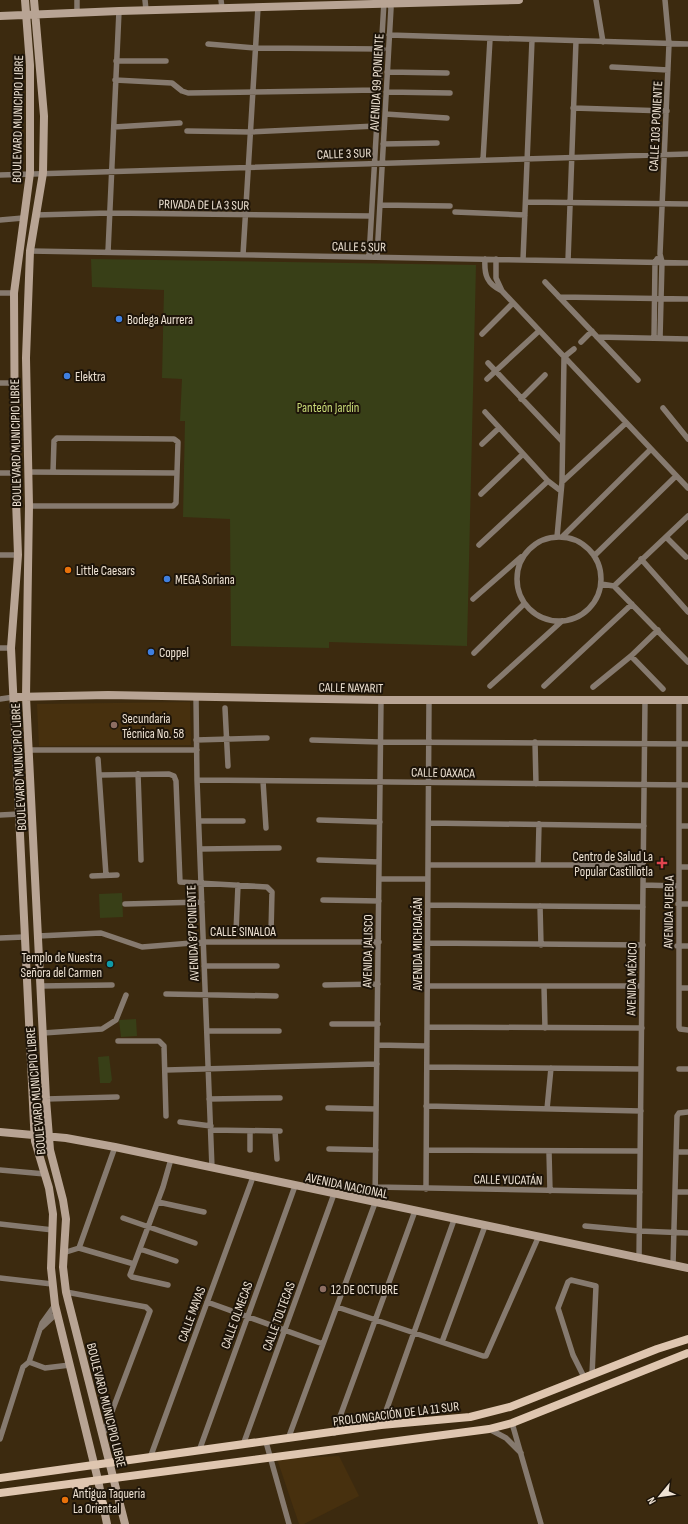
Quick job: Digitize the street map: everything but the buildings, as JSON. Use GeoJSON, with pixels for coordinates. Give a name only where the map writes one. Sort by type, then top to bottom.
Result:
{"type":"FeatureCollection","features":[{"type":"Feature","properties":{"kind":"main road","name":"BOULEVARD MUNICIPIO LIBRE"},"geometry":{"type":"LineString","coordinates":[[25,0],[28,16],[30,65],[30,173],[14,293],[15,474],[18,554],[11,648],[34,1135],[51,1200],[53,1230],[51,1254],[52,1284],[56,1309],[95,1466],[107,1524]]}},
{"type":"Feature","properties":{"kind":"main road","name":"BOULEVARD MUNICIPIO LIBRE"},"geometry":{"type":"LineString","coordinates":[[34,0],[44,116],[43,173],[30,251],[26,358],[29,506],[26,696],[48,1136],[50,1150],[64,1200],[66,1219],[64,1253],[66,1292],[125,1524]]}},
{"type":"Feature","properties":{"kind":"main road"},"geometry":{"type":"LineString","coordinates":[[0,16],[146,10],[221,4],[258,7],[328,3],[519,0]]}},
{"type":"Feature","properties":{"kind":"main road","name":"CALLE NAYARIT"},"geometry":{"type":"LineString","coordinates":[[14,697],[108,695],[381,700],[688,700]]}},
{"type":"Feature","properties":{"kind":"main road","name":"AVENIDA NACIONAL"},"geometry":{"type":"LineString","coordinates":[[0,1132],[66,1138],[115,1147],[538,1238],[688,1268]]}},
{"type":"Feature","properties":{"kind":"main road","name":"PROLONGACIÓN DE LA 11 SUR"},"geometry":{"type":"LineString","coordinates":[[0,1478],[381,1426],[486,1414],[510,1407],[688,1339]]}},
{"type":"Feature","properties":{"kind":"main road"},"geometry":{"type":"LineString","coordinates":[[0,1493],[490,1429],[512,1423],[688,1353]]}},
{"type":"Feature","properties":{"kind":"main road"},"geometry":{"type":"LineString","coordinates":[[62,1484],[84,1487],[95,1495],[103,1504]]}},
{"type":"Feature","properties":{"kind":"street"},"geometry":{"type":"LineString","coordinates":[[77,0],[77,13]]}},
{"type":"Feature","properties":{"kind":"street"},"geometry":{"type":"LineString","coordinates":[[145,0],[146,10]]}},
{"type":"Feature","properties":{"kind":"street"},"geometry":{"type":"LineString","coordinates":[[596,0],[603,42]]}},
{"type":"Feature","properties":{"kind":"street","name":"CALLE 103 PONIENTE"},"geometry":{"type":"LineString","coordinates":[[658,299],[662,262],[660,254],[670,44],[665,0]]}},
{"type":"Feature","properties":{"kind":"street","name":"AVENIDA 99 PONIENTE"},"geometry":{"type":"LineString","coordinates":[[377,257],[389,35],[386,2]]}},
{"type":"Feature","properties":{"kind":"street","name":"AVENIDA 99 PONIENTE"},"geometry":{"type":"LineString","coordinates":[[369,257],[380,49],[386,2]]}},
{"type":"Feature","properties":{"kind":"street"},"geometry":{"type":"LineString","coordinates":[[243,255],[258,7]]}},
{"type":"Feature","properties":{"kind":"street"},"geometry":{"type":"LineString","coordinates":[[108,252],[119,11]]}},
{"type":"Feature","properties":{"kind":"street"},"geometry":{"type":"LineString","coordinates":[[389,35],[688,44]]}},
{"type":"Feature","properties":{"kind":"street"},"geometry":{"type":"LineString","coordinates":[[483,160],[490,39]]}},
{"type":"Feature","properties":{"kind":"street"},"geometry":{"type":"LineString","coordinates":[[523,260],[532,40]]}},
{"type":"Feature","properties":{"kind":"street"},"geometry":{"type":"LineString","coordinates":[[568,261],[576,41]]}},
{"type":"Feature","properties":{"kind":"street"},"geometry":{"type":"LineString","coordinates":[[208,44],[255,48],[388,50]]}},
{"type":"Feature","properties":{"kind":"street"},"geometry":{"type":"LineString","coordinates":[[116,61],[166,61]]}},
{"type":"Feature","properties":{"kind":"street"},"geometry":{"type":"LineString","coordinates":[[612,68],[668,70]]}},
{"type":"Feature","properties":{"kind":"street"},"geometry":{"type":"LineString","coordinates":[[387,72],[447,73]]}},
{"type":"Feature","properties":{"kind":"street"},"geometry":{"type":"LineString","coordinates":[[116,80],[172,83],[182,91],[188,93],[378,90]]}},
{"type":"Feature","properties":{"kind":"street"},"geometry":{"type":"LineString","coordinates":[[386,92],[450,94]]}},
{"type":"Feature","properties":{"kind":"street"},"geometry":{"type":"LineString","coordinates":[[573,108],[667,111]]}},
{"type":"Feature","properties":{"kind":"street"},"geometry":{"type":"LineString","coordinates":[[385,114],[447,118]]}},
{"type":"Feature","properties":{"kind":"street"},"geometry":{"type":"LineString","coordinates":[[114,127],[180,123]]}},
{"type":"Feature","properties":{"kind":"street"},"geometry":{"type":"LineString","coordinates":[[187,131],[250,132],[376,126]]}},
{"type":"Feature","properties":{"kind":"street"},"geometry":{"type":"LineString","coordinates":[[383,144],[437,143]]}},
{"type":"Feature","properties":{"kind":"street","name":"CALLE 3 SUR"},"geometry":{"type":"LineString","coordinates":[[0,175],[688,154]]}},
{"type":"Feature","properties":{"kind":"street"},"geometry":{"type":"LineString","coordinates":[[526,202],[688,204]]}},
{"type":"Feature","properties":{"kind":"street"},"geometry":{"type":"LineString","coordinates":[[380,205],[450,206]]}},
{"type":"Feature","properties":{"kind":"street"},"geometry":{"type":"LineString","coordinates":[[454,212],[525,215]]}},
{"type":"Feature","properties":{"kind":"street","name":"PRIVADA DE LA 3 SUR"},"geometry":{"type":"LineString","coordinates":[[36,215],[109,213],[245,216],[371,216]]}},
{"type":"Feature","properties":{"kind":"street"},"geometry":{"type":"LineString","coordinates":[[0,220],[24,218]]}},
{"type":"Feature","properties":{"kind":"street","name":"CALLE 5 SUR"},"geometry":{"type":"LineString","coordinates":[[30,251],[688,263]]}},
{"type":"Feature","properties":{"kind":"street","name":"CALLE 103 PONIENTE"},"geometry":{"type":"LineString","coordinates":[[655,262],[660,254]]}},
{"type":"Feature","properties":{"kind":"street"},"geometry":{"type":"LineString","coordinates":[[485,259],[484,274],[486,279],[502,291]]}},
{"type":"Feature","properties":{"kind":"street"},"geometry":{"type":"LineString","coordinates":[[496,259],[496,278],[502,291],[688,488]]}},
{"type":"Feature","properties":{"kind":"street"},"geometry":{"type":"LineString","coordinates":[[655,262],[658,299],[657,338]]}},
{"type":"Feature","properties":{"kind":"street"},"geometry":{"type":"LineString","coordinates":[[545,282],[638,380]]}},
{"type":"Feature","properties":{"kind":"street"},"geometry":{"type":"LineString","coordinates":[[0,293],[14,293]]}},
{"type":"Feature","properties":{"kind":"street"},"geometry":{"type":"LineString","coordinates":[[559,297],[688,299]]}},
{"type":"Feature","properties":{"kind":"street"},"geometry":{"type":"LineString","coordinates":[[482,334],[513,303]]}},
{"type":"Feature","properties":{"kind":"street"},"geometry":{"type":"LineString","coordinates":[[487,379],[539,331]]}},
{"type":"Feature","properties":{"kind":"street"},"geometry":{"type":"LineString","coordinates":[[580,342],[592,331]]}},
{"type":"Feature","properties":{"kind":"street"},"geometry":{"type":"LineString","coordinates":[[597,337],[688,339]]}},
{"type":"Feature","properties":{"kind":"street"},"geometry":{"type":"LineString","coordinates":[[559,537],[562,482],[564,357],[574,349]]}},
{"type":"Feature","properties":{"kind":"street"},"geometry":{"type":"LineString","coordinates":[[488,363],[562,442]]}},
{"type":"Feature","properties":{"kind":"street"},"geometry":{"type":"LineString","coordinates":[[521,399],[544,375]]}},
{"type":"Feature","properties":{"kind":"street"},"geometry":{"type":"LineString","coordinates":[[0,383],[15,383]]}},
{"type":"Feature","properties":{"kind":"street"},"geometry":{"type":"LineString","coordinates":[[663,408],[688,439]]}},
{"type":"Feature","properties":{"kind":"street"},"geometry":{"type":"LineString","coordinates":[[485,412],[548,481],[561,491]]}},
{"type":"Feature","properties":{"kind":"street"},"geometry":{"type":"LineString","coordinates":[[562,482],[626,423]]}},
{"type":"Feature","properties":{"kind":"street"},"geometry":{"type":"LineString","coordinates":[[482,444],[499,428]]}},
{"type":"Feature","properties":{"kind":"street"},"geometry":{"type":"LineString","coordinates":[[29,506],[175,505],[177,440],[55,439],[53,472]]}},
{"type":"Feature","properties":{"kind":"street"},"geometry":{"type":"LineString","coordinates":[[559,537],[651,449]]}},
{"type":"Feature","properties":{"kind":"street"},"geometry":{"type":"LineString","coordinates":[[481,494],[523,454]]}},
{"type":"Feature","properties":{"kind":"street"},"geometry":{"type":"LineString","coordinates":[[28,472],[177,473]]}},
{"type":"Feature","properties":{"kind":"street"},"geometry":{"type":"LineString","coordinates":[[0,473],[15,474]]}},
{"type":"Feature","properties":{"kind":"street"},"geometry":{"type":"LineString","coordinates":[[594,556],[676,476]]}},
{"type":"Feature","properties":{"kind":"street"},"geometry":{"type":"LineString","coordinates":[[478,545],[548,481]]}},
{"type":"Feature","properties":{"kind":"street"},"geometry":{"type":"LineString","coordinates":[[614,586],[688,516]]}},
{"type":"Feature","properties":{"kind":"street"},"geometry":{"type":"LineString","coordinates":[[666,536],[686,557]]}},
{"type":"Feature","properties":{"kind":"street"},"geometry":{"type":"LineString","coordinates":[[473,599],[539,542],[559,537],[569,538],[583,545],[594,556],[600,570],[601,584],[598,594],[586,612],[577,618],[562,622],[541,618],[529,610],[524,604],[518,590],[517,574],[524,555]]}},
{"type":"Feature","properties":{"kind":"street"},"geometry":{"type":"LineString","coordinates":[[0,555],[18,554]]}},
{"type":"Feature","properties":{"kind":"street"},"geometry":{"type":"LineString","coordinates":[[641,559],[688,612]]}},
{"type":"Feature","properties":{"kind":"street"},"geometry":{"type":"LineString","coordinates":[[601,584],[614,586],[688,662]]}},
{"type":"Feature","properties":{"kind":"street"},"geometry":{"type":"LineString","coordinates":[[474,653],[524,604]]}},
{"type":"Feature","properties":{"kind":"street"},"geometry":{"type":"LineString","coordinates":[[544,686],[632,604]]}},
{"type":"Feature","properties":{"kind":"street"},"geometry":{"type":"LineString","coordinates":[[490,686],[562,622]]}},
{"type":"Feature","properties":{"kind":"street"},"geometry":{"type":"LineString","coordinates":[[593,687],[631,656],[658,630]]}},
{"type":"Feature","properties":{"kind":"street"},"geometry":{"type":"LineString","coordinates":[[0,648],[11,648]]}},
{"type":"Feature","properties":{"kind":"street"},"geometry":{"type":"LineString","coordinates":[[631,656],[662,689]]}},
{"type":"Feature","properties":{"kind":"street"},"geometry":{"type":"LineString","coordinates":[[0,699],[14,697]]}},
{"type":"Feature","properties":{"kind":"street","name":"AVENIDA 87 PONIENTE"},"geometry":{"type":"LineString","coordinates":[[196,697],[197,780],[212,1168]]}},
{"type":"Feature","properties":{"kind":"street","name":"AVENIDA JALISCO"},"geometry":{"type":"LineString","coordinates":[[375,1203],[381,700]]}},
{"type":"Feature","properties":{"kind":"street","name":"AVENIDA MICHOACÁN"},"geometry":{"type":"LineString","coordinates":[[426,1189],[429,700]]}},
{"type":"Feature","properties":{"kind":"street","name":"AVENIDA MÉXICO"},"geometry":{"type":"LineString","coordinates":[[639,1259],[645,700]]}},
{"type":"Feature","properties":{"kind":"street","name":"AVENIDA PUEBLA"},"geometry":{"type":"LineString","coordinates":[[679,700],[680,826],[677,946],[679,1027],[680,1029],[688,1030]]}},
{"type":"Feature","properties":{"kind":"street"},"geometry":{"type":"LineString","coordinates":[[225,708],[228,766]]}},
{"type":"Feature","properties":{"kind":"street"},"geometry":{"type":"LineString","coordinates":[[196,740],[268,738]]}},
{"type":"Feature","properties":{"kind":"street"},"geometry":{"type":"LineString","coordinates":[[312,740],[380,742],[688,744]]}},
{"type":"Feature","properties":{"kind":"street"},"geometry":{"type":"LineString","coordinates":[[535,742],[536,784]]}},
{"type":"Feature","properties":{"kind":"street"},"geometry":{"type":"LineString","coordinates":[[29,750],[197,750]]}},
{"type":"Feature","properties":{"kind":"street"},"geometry":{"type":"LineString","coordinates":[[98,759],[106,875]]}},
{"type":"Feature","properties":{"kind":"street"},"geometry":{"type":"LineString","coordinates":[[138,774],[141,860]]}},
{"type":"Feature","properties":{"kind":"street"},"geometry":{"type":"LineString","coordinates":[[100,775],[169,774],[174,776],[176,781],[180,882],[267,887],[272,892],[271,932]]}},
{"type":"Feature","properties":{"kind":"street","name":"CALLE OAXACA"},"geometry":{"type":"LineString","coordinates":[[197,780],[688,785]]}},
{"type":"Feature","properties":{"kind":"street"},"geometry":{"type":"LineString","coordinates":[[263,781],[266,828]]}},
{"type":"Feature","properties":{"kind":"street"},"geometry":{"type":"LineString","coordinates":[[0,815],[19,814]]}},
{"type":"Feature","properties":{"kind":"street"},"geometry":{"type":"LineString","coordinates":[[319,820],[380,822]]}},
{"type":"Feature","properties":{"kind":"street"},"geometry":{"type":"LineString","coordinates":[[199,821],[243,821]]}},
{"type":"Feature","properties":{"kind":"street"},"geometry":{"type":"LineString","coordinates":[[429,824],[644,826]]}},
{"type":"Feature","properties":{"kind":"street"},"geometry":{"type":"LineString","coordinates":[[538,865],[539,824]]}},
{"type":"Feature","properties":{"kind":"street"},"geometry":{"type":"LineString","coordinates":[[680,826],[688,826]]}},
{"type":"Feature","properties":{"kind":"street"},"geometry":{"type":"LineString","coordinates":[[200,849],[279,848]]}},
{"type":"Feature","properties":{"kind":"street"},"geometry":{"type":"LineString","coordinates":[[319,860],[379,862]]}},
{"type":"Feature","properties":{"kind":"street"},"geometry":{"type":"LineString","coordinates":[[429,865],[644,865]]}},
{"type":"Feature","properties":{"kind":"street"},"geometry":{"type":"LineString","coordinates":[[679,867],[688,867]]}},
{"type":"Feature","properties":{"kind":"street"},"geometry":{"type":"LineString","coordinates":[[92,876],[117,875]]}},
{"type":"Feature","properties":{"kind":"street"},"geometry":{"type":"LineString","coordinates":[[379,879],[428,879]]}},
{"type":"Feature","properties":{"kind":"street"},"geometry":{"type":"LineString","coordinates":[[236,932],[238,885]]}},
{"type":"Feature","properties":{"kind":"street"},"geometry":{"type":"LineString","coordinates":[[643,885],[679,886]]}},
{"type":"Feature","properties":{"kind":"street"},"geometry":{"type":"LineString","coordinates":[[323,900],[379,901]]}},
{"type":"Feature","properties":{"kind":"street"},"geometry":{"type":"LineString","coordinates":[[125,904],[202,902]]}},
{"type":"Feature","properties":{"kind":"street"},"geometry":{"type":"LineString","coordinates":[[428,904],[643,907]]}},
{"type":"Feature","properties":{"kind":"street"},"geometry":{"type":"LineString","coordinates":[[678,904],[688,904]]}},
{"type":"Feature","properties":{"kind":"street"},"geometry":{"type":"LineString","coordinates":[[540,906],[541,945]]}},
{"type":"Feature","properties":{"kind":"street","name":"CALLE SINALOA"},"geometry":{"type":"LineString","coordinates":[[38,936],[101,933],[142,947],[204,942],[379,942]]}},
{"type":"Feature","properties":{"kind":"street"},"geometry":{"type":"LineString","coordinates":[[0,938],[24,937]]}},
{"type":"Feature","properties":{"kind":"street"},"geometry":{"type":"LineString","coordinates":[[428,943],[642,945]]}},
{"type":"Feature","properties":{"kind":"street"},"geometry":{"type":"LineString","coordinates":[[677,946],[688,946]]}},
{"type":"Feature","properties":{"kind":"street"},"geometry":{"type":"LineString","coordinates":[[204,966],[276,966]]}},
{"type":"Feature","properties":{"kind":"street"},"geometry":{"type":"LineString","coordinates":[[325,985],[378,984]]}},
{"type":"Feature","properties":{"kind":"street"},"geometry":{"type":"LineString","coordinates":[[40,986],[112,985]]}},
{"type":"Feature","properties":{"kind":"street"},"geometry":{"type":"LineString","coordinates":[[428,986],[642,986]]}},
{"type":"Feature","properties":{"kind":"street"},"geometry":{"type":"LineString","coordinates":[[544,986],[545,1028]]}},
{"type":"Feature","properties":{"kind":"street"},"geometry":{"type":"LineString","coordinates":[[679,988],[688,988]]}},
{"type":"Feature","properties":{"kind":"street"},"geometry":{"type":"LineString","coordinates":[[166,994],[276,996]]}},
{"type":"Feature","properties":{"kind":"street"},"geometry":{"type":"LineString","coordinates":[[43,1033],[91,1031],[107,1027],[116,1020],[126,995]]}},
{"type":"Feature","properties":{"kind":"street"},"geometry":{"type":"LineString","coordinates":[[332,1024],[378,1024]]}},
{"type":"Feature","properties":{"kind":"street"},"geometry":{"type":"LineString","coordinates":[[428,1026],[642,1028]]}},
{"type":"Feature","properties":{"kind":"street"},"geometry":{"type":"LineString","coordinates":[[207,1031],[278,1031]]}},
{"type":"Feature","properties":{"kind":"street"},"geometry":{"type":"LineString","coordinates":[[118,1041],[159,1041],[164,1046],[166,1070],[166,1116]]}},
{"type":"Feature","properties":{"kind":"street"},"geometry":{"type":"LineString","coordinates":[[377,1045],[427,1046]]}},
{"type":"Feature","properties":{"kind":"street"},"geometry":{"type":"LineString","coordinates":[[166,1070],[377,1064]]}},
{"type":"Feature","properties":{"kind":"street"},"geometry":{"type":"LineString","coordinates":[[427,1067],[641,1069]]}},
{"type":"Feature","properties":{"kind":"street"},"geometry":{"type":"LineString","coordinates":[[547,1109],[551,1068]]}},
{"type":"Feature","properties":{"kind":"street"},"geometry":{"type":"LineString","coordinates":[[679,1069],[688,1069]]}},
{"type":"Feature","properties":{"kind":"street"},"geometry":{"type":"LineString","coordinates":[[46,1099],[117,1097]]}},
{"type":"Feature","properties":{"kind":"street"},"geometry":{"type":"LineString","coordinates":[[210,1099],[280,1098]]}},
{"type":"Feature","properties":{"kind":"street"},"geometry":{"type":"LineString","coordinates":[[426,1106],[641,1111]]}},
{"type":"Feature","properties":{"kind":"street"},"geometry":{"type":"LineString","coordinates":[[328,1108],[376,1109]]}},
{"type":"Feature","properties":{"kind":"street"},"geometry":{"type":"LineString","coordinates":[[673,1266],[677,1116],[678,1113],[688,1112]]}},
{"type":"Feature","properties":{"kind":"street"},"geometry":{"type":"LineString","coordinates":[[180,1122],[211,1128],[250,1132],[278,1131],[277,1159]]}},
{"type":"Feature","properties":{"kind":"street"},"geometry":{"type":"LineString","coordinates":[[250,1132],[250,1150]]}},
{"type":"Feature","properties":{"kind":"street"},"geometry":{"type":"LineString","coordinates":[[79,1248],[115,1147]]}},
{"type":"Feature","properties":{"kind":"street"},"geometry":{"type":"LineString","coordinates":[[329,1149],[376,1150]]}},
{"type":"Feature","properties":{"kind":"street"},"geometry":{"type":"LineString","coordinates":[[426,1150],[549,1152],[640,1151]]}},
{"type":"Feature","properties":{"kind":"street"},"geometry":{"type":"LineString","coordinates":[[549,1152],[550,1191]]}},
{"type":"Feature","properties":{"kind":"street"},"geometry":{"type":"LineString","coordinates":[[677,1152],[688,1152]]}},
{"type":"Feature","properties":{"kind":"street"},"geometry":{"type":"LineString","coordinates":[[168,1286],[132,1277],[130,1275],[158,1202],[171,1159]]}},
{"type":"Feature","properties":{"kind":"street"},"geometry":{"type":"LineString","coordinates":[[0,1170],[44,1174]]}},
{"type":"Feature","properties":{"kind":"street","name":"CALLE MAYAS"},"geometry":{"type":"LineString","coordinates":[[150,1458],[253,1177]]}},
{"type":"Feature","properties":{"kind":"street","name":"CALLE OLMECAS"},"geometry":{"type":"LineString","coordinates":[[199,1451],[295,1186]]}},
{"type":"Feature","properties":{"kind":"street","name":"CALLE YUCATÁN"},"geometry":{"type":"LineString","coordinates":[[375,1187],[640,1192]]}},
{"type":"Feature","properties":{"kind":"street"},"geometry":{"type":"LineString","coordinates":[[676,1192],[688,1192]]}},
{"type":"Feature","properties":{"kind":"street","name":"CALLE TOLTECAS"},"geometry":{"type":"LineString","coordinates":[[243,1445],[334,1194]]}},
{"type":"Feature","properties":{"kind":"street"},"geometry":{"type":"LineString","coordinates":[[158,1202],[204,1212]]}},
{"type":"Feature","properties":{"kind":"street"},"geometry":{"type":"LineString","coordinates":[[288,1439],[375,1203]]}},
{"type":"Feature","properties":{"kind":"street"},"geometry":{"type":"LineString","coordinates":[[334,1433],[415,1211]]}},
{"type":"Feature","properties":{"kind":"street"},"geometry":{"type":"LineString","coordinates":[[123,1218],[195,1243]]}},
{"type":"Feature","properties":{"kind":"street"},"geometry":{"type":"LineString","coordinates":[[381,1426],[454,1220]]}},
{"type":"Feature","properties":{"kind":"street"},"geometry":{"type":"LineString","coordinates":[[0,1224],[53,1230]]}},
{"type":"Feature","properties":{"kind":"street"},"geometry":{"type":"LineString","coordinates":[[442,1342],[485,1226]]}},
{"type":"Feature","properties":{"kind":"street"},"geometry":{"type":"LineString","coordinates":[[585,1226],[639,1231],[688,1233]]}},
{"type":"Feature","properties":{"kind":"street"},"geometry":{"type":"LineString","coordinates":[[336,1307],[483,1356],[488,1354],[538,1238]]}},
{"type":"Feature","properties":{"kind":"street"},"geometry":{"type":"LineString","coordinates":[[64,1253],[79,1248],[134,1264]]}},
{"type":"Feature","properties":{"kind":"street"},"geometry":{"type":"LineString","coordinates":[[140,1249],[176,1261]]}},
{"type":"Feature","properties":{"kind":"street"},"geometry":{"type":"LineString","coordinates":[[0,1278],[52,1284]]}},
{"type":"Feature","properties":{"kind":"street"},"geometry":{"type":"LineString","coordinates":[[569,1280],[596,1286],[592,1359],[588,1376],[578,1365],[558,1308],[569,1280]]}},
{"type":"Feature","properties":{"kind":"street"},"geometry":{"type":"LineString","coordinates":[[66,1292],[146,1307],[150,1311],[103,1435]]}},
{"type":"Feature","properties":{"kind":"street"},"geometry":{"type":"LineString","coordinates":[[207,1302],[323,1344]]}},
{"type":"Feature","properties":{"kind":"street"},"geometry":{"type":"LineString","coordinates":[[0,1439],[23,1367],[29,1362],[42,1323],[56,1309]]}},
{"type":"Feature","properties":{"kind":"street"},"geometry":{"type":"LineString","coordinates":[[29,1362],[45,1368],[70,1365]]}},
{"type":"Feature","properties":{"kind":"street"},"geometry":{"type":"LineString","coordinates":[[512,1423],[541,1524]]}},
{"type":"Feature","properties":{"kind":"street"},"geometry":{"type":"LineString","coordinates":[[490,1429],[506,1438],[521,1453]]}},
{"type":"Feature","properties":{"kind":"street"},"geometry":{"type":"LineString","coordinates":[[266,1442],[289,1524]]}},
{"type":"Feature","properties":{"kind":"shaded area","name":"Secundaria Técnica No. 58"},"geometry":{"type":"Polygon","coordinates":[[[190,702],[191,745],[39,746],[37,704],[190,702]]]}},
{"type":"Feature","properties":{"kind":"shaded area"},"geometry":{"type":"Polygon","coordinates":[[[339,1456],[359,1496],[304,1524],[299,1524],[277,1459],[339,1456]]]}},
{"type":"Feature","properties":{"kind":"green space","name":"Panteón Jardín"},"geometry":{"type":"Polygon","coordinates":[[[91,259],[476,265],[467,646],[329,642],[329,648],[231,646],[230,519],[183,517],[185,421],[180,421],[182,379],[162,378],[164,290],[92,287],[91,259]]]}},
{"type":"Feature","properties":{"kind":"green space"},"geometry":{"type":"Polygon","coordinates":[[[122,893],[123,917],[100,918],[99,894],[122,893]]]}},
{"type":"Feature","properties":{"kind":"green space"},"geometry":{"type":"Polygon","coordinates":[[[136,1019],[137,1036],[121,1037],[119,1020],[136,1019]]]}},
{"type":"Feature","properties":{"kind":"green space"},"geometry":{"type":"Polygon","coordinates":[[[109,1056],[112,1080],[110,1083],[100,1083],[98,1057],[109,1056]]]}},
{"type":"Feature","properties":{"kind":"place","name":"Bodega Aurrera"},"geometry":{"type":"Point","coordinates":[119,319]}},
{"type":"Feature","properties":{"kind":"place","name":"Elektra"},"geometry":{"type":"Point","coordinates":[67,376]}},
{"type":"Feature","properties":{"kind":"place","name":"Little Caesars"},"geometry":{"type":"Point","coordinates":[68,570]}},
{"type":"Feature","properties":{"kind":"place","name":"MEGA Soriana"},"geometry":{"type":"Point","coordinates":[167,579]}},
{"type":"Feature","properties":{"kind":"place","name":"Coppel"},"geometry":{"type":"Point","coordinates":[151,652]}},
{"type":"Feature","properties":{"kind":"place","name":"Secundaria Técnica No. 58"},"geometry":{"type":"Point","coordinates":[114,725]}},
{"type":"Feature","properties":{"kind":"place","name":"Centro de Salud La Popular Castillotla"},"geometry":{"type":"Point","coordinates":[662,863]}},
{"type":"Feature","properties":{"kind":"place","name":"Templo de Nuestra Señora del Carmen"},"geometry":{"type":"Point","coordinates":[110,964]}},
{"type":"Feature","properties":{"kind":"place","name":"12 DE OCTUBRE"},"geometry":{"type":"Point","coordinates":[323,1289]}},
{"type":"Feature","properties":{"kind":"place","name":"Antigua Taqueria La Oriental"},"geometry":{"type":"Point","coordinates":[65,1500]}}]}
